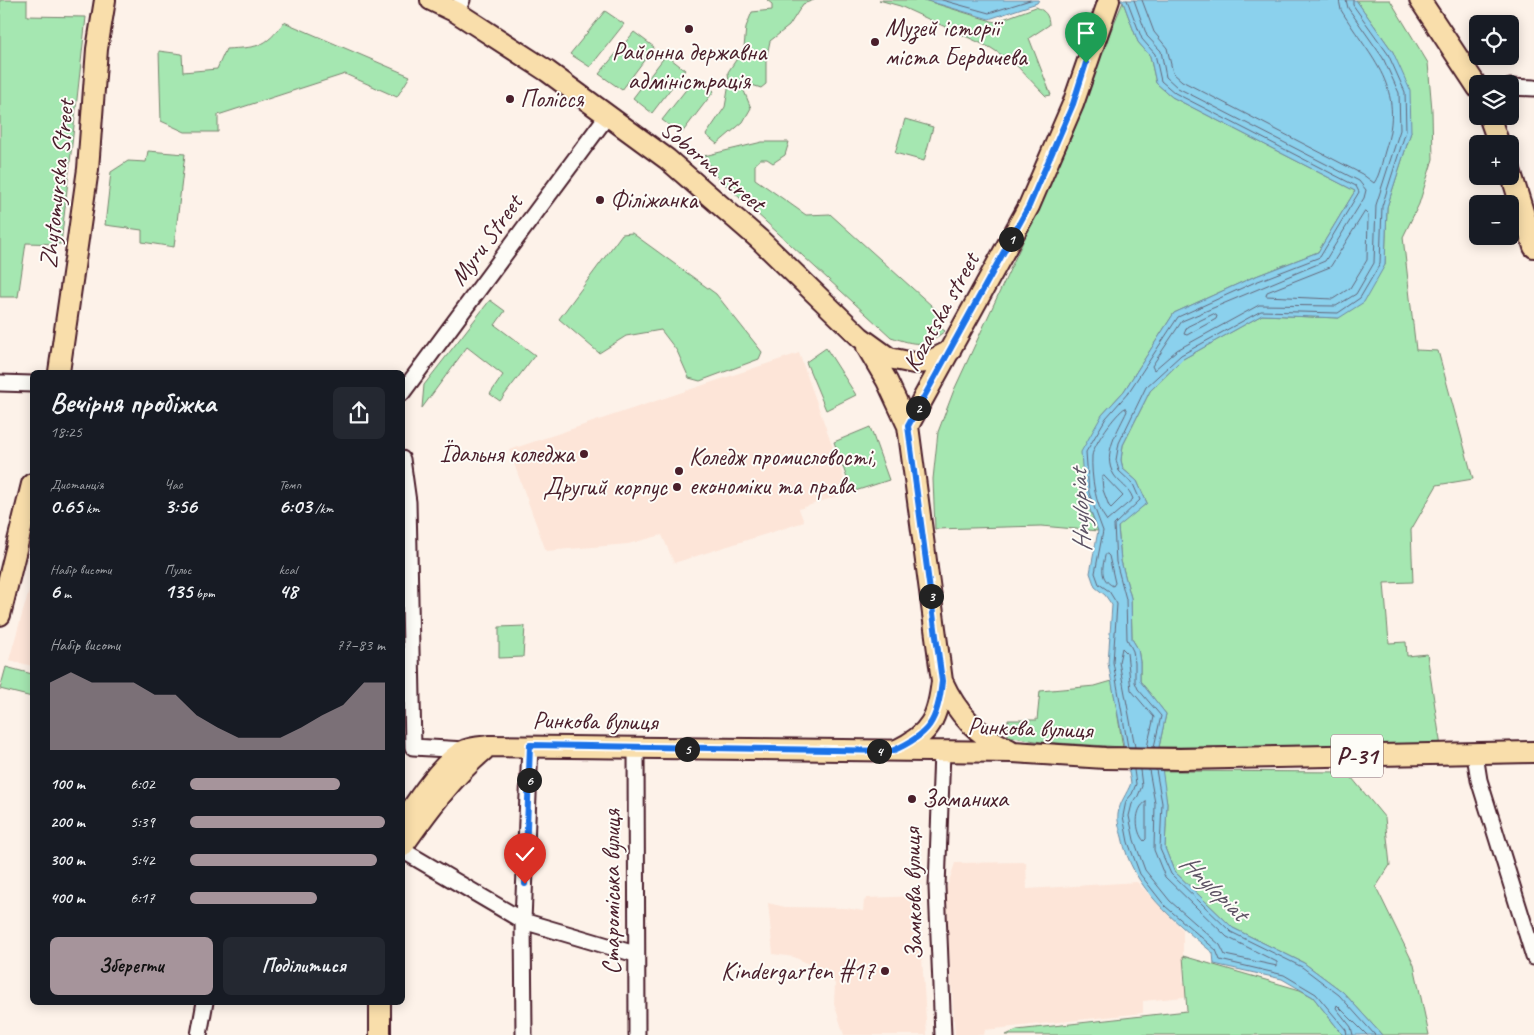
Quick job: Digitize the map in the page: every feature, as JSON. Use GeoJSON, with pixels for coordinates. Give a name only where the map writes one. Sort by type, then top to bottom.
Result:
{"type":"FeatureCollection","features":[{"type":"Feature","properties":{"kind":"main road","name":"Zhytomyrska Street"},"geometry":{"type":"LineString","coordinates":[[59,370],[88,169],[97,49],[105,0]]}},
{"type":"Feature","properties":{"kind":"main road","name":"Soborna street"},"geometry":{"type":"LineString","coordinates":[[431,0],[459,6],[677,168],[752,233],[860,337],[887,380],[908,426]]}},
{"type":"Feature","properties":{"kind":"main road","name":"Kozatska street"},"geometry":{"type":"LineString","coordinates":[[908,426],[1029,206],[1073,104],[1109,0]]}},
{"type":"Feature","properties":{"kind":"main road"},"geometry":{"type":"LineString","coordinates":[[1420,0],[1469,76]]}},
{"type":"Feature","properties":{"kind":"main road"},"geometry":{"type":"LineString","coordinates":[[1515,185],[1534,247]]}},
{"type":"Feature","properties":{"kind":"main road"},"geometry":{"type":"LineString","coordinates":[[860,337],[889,358],[900,361],[928,362],[950,351]]}},
{"type":"Feature","properties":{"kind":"main road"},"geometry":{"type":"LineString","coordinates":[[892,751],[913,742],[926,732],[938,710],[942,681],[908,426]]}},
{"type":"Feature","properties":{"kind":"main road"},"geometry":{"type":"LineString","coordinates":[[0,615],[30,492]]}},
{"type":"Feature","properties":{"kind":"main road"},"geometry":{"type":"LineString","coordinates":[[942,681],[949,697],[966,721],[992,742],[1013,752]]}},
{"type":"Feature","properties":{"kind":"main road","name":"Ринкова вулиця"},"geometry":{"type":"LineString","coordinates":[[465,750],[490,746],[530,745],[1013,752],[1105,758],[1475,755],[1534,752]]}},
{"type":"Feature","properties":{"kind":"main road"},"geometry":{"type":"LineString","coordinates":[[405,844],[468,764],[490,746]]}},
{"type":"Feature","properties":{"kind":"main road"},"geometry":{"type":"LineString","coordinates":[[405,820],[438,774],[465,750]]}},
{"type":"Feature","properties":{"kind":"main road"},"geometry":{"type":"LineString","coordinates":[[380,1005],[380,1035]]}},
{"type":"Feature","properties":{"kind":"street"},"geometry":{"type":"LineString","coordinates":[[1519,87],[1534,88]]}},
{"type":"Feature","properties":{"kind":"street","name":"Myru Street"},"geometry":{"type":"LineString","coordinates":[[405,389],[607,116]]}},
{"type":"Feature","properties":{"kind":"street"},"geometry":{"type":"LineString","coordinates":[[0,383],[30,384]]}},
{"type":"Feature","properties":{"kind":"street"},"geometry":{"type":"LineString","coordinates":[[405,480],[408,502],[413,747],[465,750]]}},
{"type":"Feature","properties":{"kind":"street"},"geometry":{"type":"LineString","coordinates":[[524,1035],[524,921],[530,745]]}},
{"type":"Feature","properties":{"kind":"street","name":"Староміська вулиця"},"geometry":{"type":"LineString","coordinates":[[636,748],[635,954],[637,1035]]}},
{"type":"Feature","properties":{"kind":"street","name":"Замкова вулиця"},"geometry":{"type":"LineString","coordinates":[[942,752],[937,887],[943,1035]]}},
{"type":"Feature","properties":{"kind":"street"},"geometry":{"type":"LineString","coordinates":[[1475,755],[1479,780],[1534,957]]}},
{"type":"Feature","properties":{"kind":"street"},"geometry":{"type":"LineString","coordinates":[[405,850],[524,921],[635,954]]}},
{"type":"Feature","properties":{"kind":"street"},"geometry":{"type":"LineString","coordinates":[[199,1035],[204,1005]]}},
{"type":"Feature","properties":{"kind":"shaded area","name":"Коледж промисловості, економіки та права"},"geometry":{"type":"Polygon","coordinates":[[[799,353],[849,492],[799,509],[804,522],[674,563],[662,535],[628,544],[546,551],[509,450],[799,353]]]}},
{"type":"Feature","properties":{"kind":"shaded area"},"geometry":{"type":"Polygon","coordinates":[[[30,587],[30,665],[9,660],[30,587]]]}},
{"type":"Feature","properties":{"kind":"shaded area"},"geometry":{"type":"Polygon","coordinates":[[[1026,862],[1027,889],[1137,882],[1183,930],[1183,983],[1193,983],[1194,996],[1143,1001],[1143,1013],[985,1030],[984,1035],[955,1035],[945,893],[955,863],[1026,862]]]}},
{"type":"Feature","properties":{"kind":"shaded area"},"geometry":{"type":"Polygon","coordinates":[[[918,896],[927,1035],[844,1035],[834,1003],[835,984],[829,974],[794,957],[773,954],[768,903],[785,907],[846,908],[863,911],[864,901],[867,898],[918,896]]]}},
{"type":"Feature","properties":{"kind":"green space"},"geometry":{"type":"Polygon","coordinates":[[[0,0],[27,0],[27,16],[86,17],[61,244],[26,243],[18,297],[0,297],[0,0]]]}},
{"type":"Feature","properties":{"kind":"green space"},"geometry":{"type":"Polygon","coordinates":[[[767,0],[814,0],[803,4],[789,26],[770,41],[766,60],[766,84],[761,88],[749,84],[744,91],[751,108],[743,122],[717,144],[706,135],[725,107],[729,84],[728,72],[744,48],[746,27],[752,12],[772,10],[772,4],[767,0]]]}},
{"type":"Feature","properties":{"kind":"green space"},"geometry":{"type":"Polygon","coordinates":[[[879,0],[924,0],[995,22],[1036,7],[1047,16],[1049,25],[1029,38],[1051,95],[1046,96],[1014,63],[991,48],[900,6],[879,0]]]}},
{"type":"Feature","properties":{"kind":"green space"},"geometry":{"type":"Polygon","coordinates":[[[1356,0],[1390,0],[1428,63],[1432,110],[1433,159],[1419,204],[1403,237],[1416,350],[1438,351],[1473,479],[1437,485],[1411,530],[1413,582],[1384,583],[1389,643],[1406,642],[1407,656],[1427,654],[1441,747],[1159,747],[1166,714],[1140,681],[1138,649],[1132,639],[1131,598],[1121,561],[1118,526],[1147,503],[1137,481],[1123,469],[1121,460],[1123,445],[1150,391],[1183,359],[1262,315],[1339,318],[1385,265],[1387,207],[1411,132],[1393,52],[1356,0]]]}},
{"type":"Feature","properties":{"kind":"green space"},"geometry":{"type":"Polygon","coordinates":[[[1123,2],[1138,42],[1150,56],[1156,83],[1172,97],[1355,191],[1318,252],[1251,278],[1174,313],[1124,391],[1102,415],[1084,494],[1098,531],[1041,526],[935,529],[933,479],[938,432],[954,390],[1072,136],[1104,47],[1123,2]]]}},
{"type":"Feature","properties":{"kind":"green space"},"geometry":{"type":"Polygon","coordinates":[[[605,11],[624,24],[590,67],[570,54],[605,11]]]}},
{"type":"Feature","properties":{"kind":"green space"},"geometry":{"type":"Polygon","coordinates":[[[284,22],[410,76],[397,97],[345,74],[218,115],[218,132],[185,132],[161,121],[159,51],[182,54],[183,72],[217,69],[226,49],[259,45],[271,37],[284,22]]]}},
{"type":"Feature","properties":{"kind":"green space"},"geometry":{"type":"Polygon","coordinates":[[[634,32],[654,47],[622,90],[599,74],[634,32]]]}},
{"type":"Feature","properties":{"kind":"green space"},"geometry":{"type":"Polygon","coordinates":[[[666,55],[685,70],[652,113],[633,98],[666,55]]]}},
{"type":"Feature","properties":{"kind":"green space"},"geometry":{"type":"Polygon","coordinates":[[[696,77],[714,91],[681,134],[662,120],[696,77]]]}},
{"type":"Feature","properties":{"kind":"green space"},"geometry":{"type":"Polygon","coordinates":[[[905,119],[933,127],[924,161],[895,153],[905,119]]]}},
{"type":"Feature","properties":{"kind":"green space"},"geometry":{"type":"Polygon","coordinates":[[[762,142],[789,142],[785,155],[773,163],[767,159],[760,159],[755,165],[755,179],[806,215],[830,214],[942,315],[934,323],[945,331],[931,340],[919,343],[907,342],[891,337],[716,176],[704,156],[762,142]]]}},
{"type":"Feature","properties":{"kind":"green space"},"geometry":{"type":"Polygon","coordinates":[[[148,151],[185,154],[174,247],[142,242],[142,230],[105,225],[111,172],[128,161],[146,162],[148,151]]]}},
{"type":"Feature","properties":{"kind":"green space"},"geometry":{"type":"Polygon","coordinates":[[[632,233],[716,294],[762,352],[759,359],[700,381],[689,378],[677,351],[661,330],[626,336],[599,353],[559,319],[622,234],[632,233]]]}},
{"type":"Feature","properties":{"kind":"green space"},"geometry":{"type":"Polygon","coordinates":[[[490,300],[505,311],[495,325],[535,355],[500,401],[490,394],[503,375],[467,347],[422,408],[424,385],[490,300]]]}},
{"type":"Feature","properties":{"kind":"green space"},"geometry":{"type":"Polygon","coordinates":[[[826,348],[856,395],[826,410],[806,362],[826,348]]]}},
{"type":"Feature","properties":{"kind":"green space"},"geometry":{"type":"Polygon","coordinates":[[[870,427],[889,480],[852,492],[834,442],[870,427]]]}},
{"type":"Feature","properties":{"kind":"green space"},"geometry":{"type":"Polygon","coordinates":[[[525,626],[523,657],[499,658],[499,627],[525,626]]]}},
{"type":"Feature","properties":{"kind":"green space"},"geometry":{"type":"Polygon","coordinates":[[[6,667],[30,673],[30,696],[0,689],[6,667]]]}},
{"type":"Feature","properties":{"kind":"green space"},"geometry":{"type":"Polygon","coordinates":[[[1112,681],[1123,747],[1041,742],[1008,736],[1008,720],[1037,720],[1040,691],[1095,686],[1112,681]]]}},
{"type":"Feature","properties":{"kind":"green space"},"geometry":{"type":"Polygon","coordinates":[[[1161,771],[1347,772],[1385,818],[1390,865],[1376,887],[1414,965],[1429,1035],[1382,1035],[1343,992],[1304,963],[1233,928],[1174,871],[1165,848],[1167,803],[1161,771]]]}},
{"type":"Feature","properties":{"kind":"green space"},"geometry":{"type":"Polygon","coordinates":[[[1183,956],[1300,990],[1313,997],[1343,1035],[1006,1035],[1017,1030],[1187,1011],[1183,956]]]}},
{"type":"Feature","properties":{"kind":"water"},"geometry":{"type":"Polygon","coordinates":[[[925,0],[1039,0],[1037,3],[989,19],[925,0]]]}},
{"type":"Feature","properties":{"kind":"water"},"geometry":{"type":"Polygon","coordinates":[[[1119,0],[1356,0],[1393,52],[1410,90],[1411,132],[1387,207],[1385,265],[1364,302],[1339,318],[1262,315],[1183,359],[1150,391],[1123,445],[1121,460],[1123,469],[1137,481],[1147,503],[1118,527],[1121,561],[1131,598],[1132,639],[1138,649],[1140,681],[1166,714],[1159,747],[1167,803],[1165,848],[1174,871],[1233,928],[1304,963],[1343,992],[1382,1035],[1343,1035],[1313,997],[1282,979],[1214,964],[1213,953],[1170,916],[1145,888],[1127,856],[1118,823],[1119,809],[1131,783],[1108,663],[1112,605],[1105,595],[1095,587],[1090,573],[1098,531],[1084,494],[1081,452],[1102,415],[1124,391],[1174,313],[1251,278],[1318,252],[1355,191],[1172,97],[1156,83],[1150,56],[1138,42],[1123,2],[1119,0]]]}},
{"type":"Feature","properties":{"kind":"place","name":"Районна державна адміністрація"},"geometry":{"type":"Point","coordinates":[689,29]}},
{"type":"Feature","properties":{"kind":"place","name":"Музей історії міста Бердичева"},"geometry":{"type":"Point","coordinates":[875,42]}},
{"type":"Feature","properties":{"kind":"place","name":"Полісся"},"geometry":{"type":"Point","coordinates":[510,99]}},
{"type":"Feature","properties":{"kind":"place","name":"Філіжанка"},"geometry":{"type":"Point","coordinates":[600,200]}},
{"type":"Feature","properties":{"kind":"place","name":"Їдальня коледжа"},"geometry":{"type":"Point","coordinates":[584,454]}},
{"type":"Feature","properties":{"kind":"place","name":"Коледж промисловості, економіки та права"},"geometry":{"type":"Point","coordinates":[679,471]}},
{"type":"Feature","properties":{"kind":"place","name":"Другий корпус"},"geometry":{"type":"Point","coordinates":[677,487]}},
{"type":"Feature","properties":{"kind":"place","name":"Заманиха"},"geometry":{"type":"Point","coordinates":[912,799]}},
{"type":"Feature","properties":{"kind":"place","name":"Kindergarten #17"},"geometry":{"type":"Point","coordinates":[885,971]}},
{"type":"Feature","properties":{"kind":"route"},"geometry":{"type":"LineString","coordinates":[[525,884],[530,745],[835,752],[892,751],[918,739],[926,732],[938,710],[942,681],[908,426],[1029,206],[1073,104],[1086,63]]}},
{"type":"Feature","properties":{"kind":"water label","name":"Hnylopiat"},"geometry":{"type":"Point","coordinates":[1080,511]}},
{"type":"Feature","properties":{"kind":"water label","name":"Hnylopiat"},"geometry":{"type":"Point","coordinates":[1214,887]}}]}
